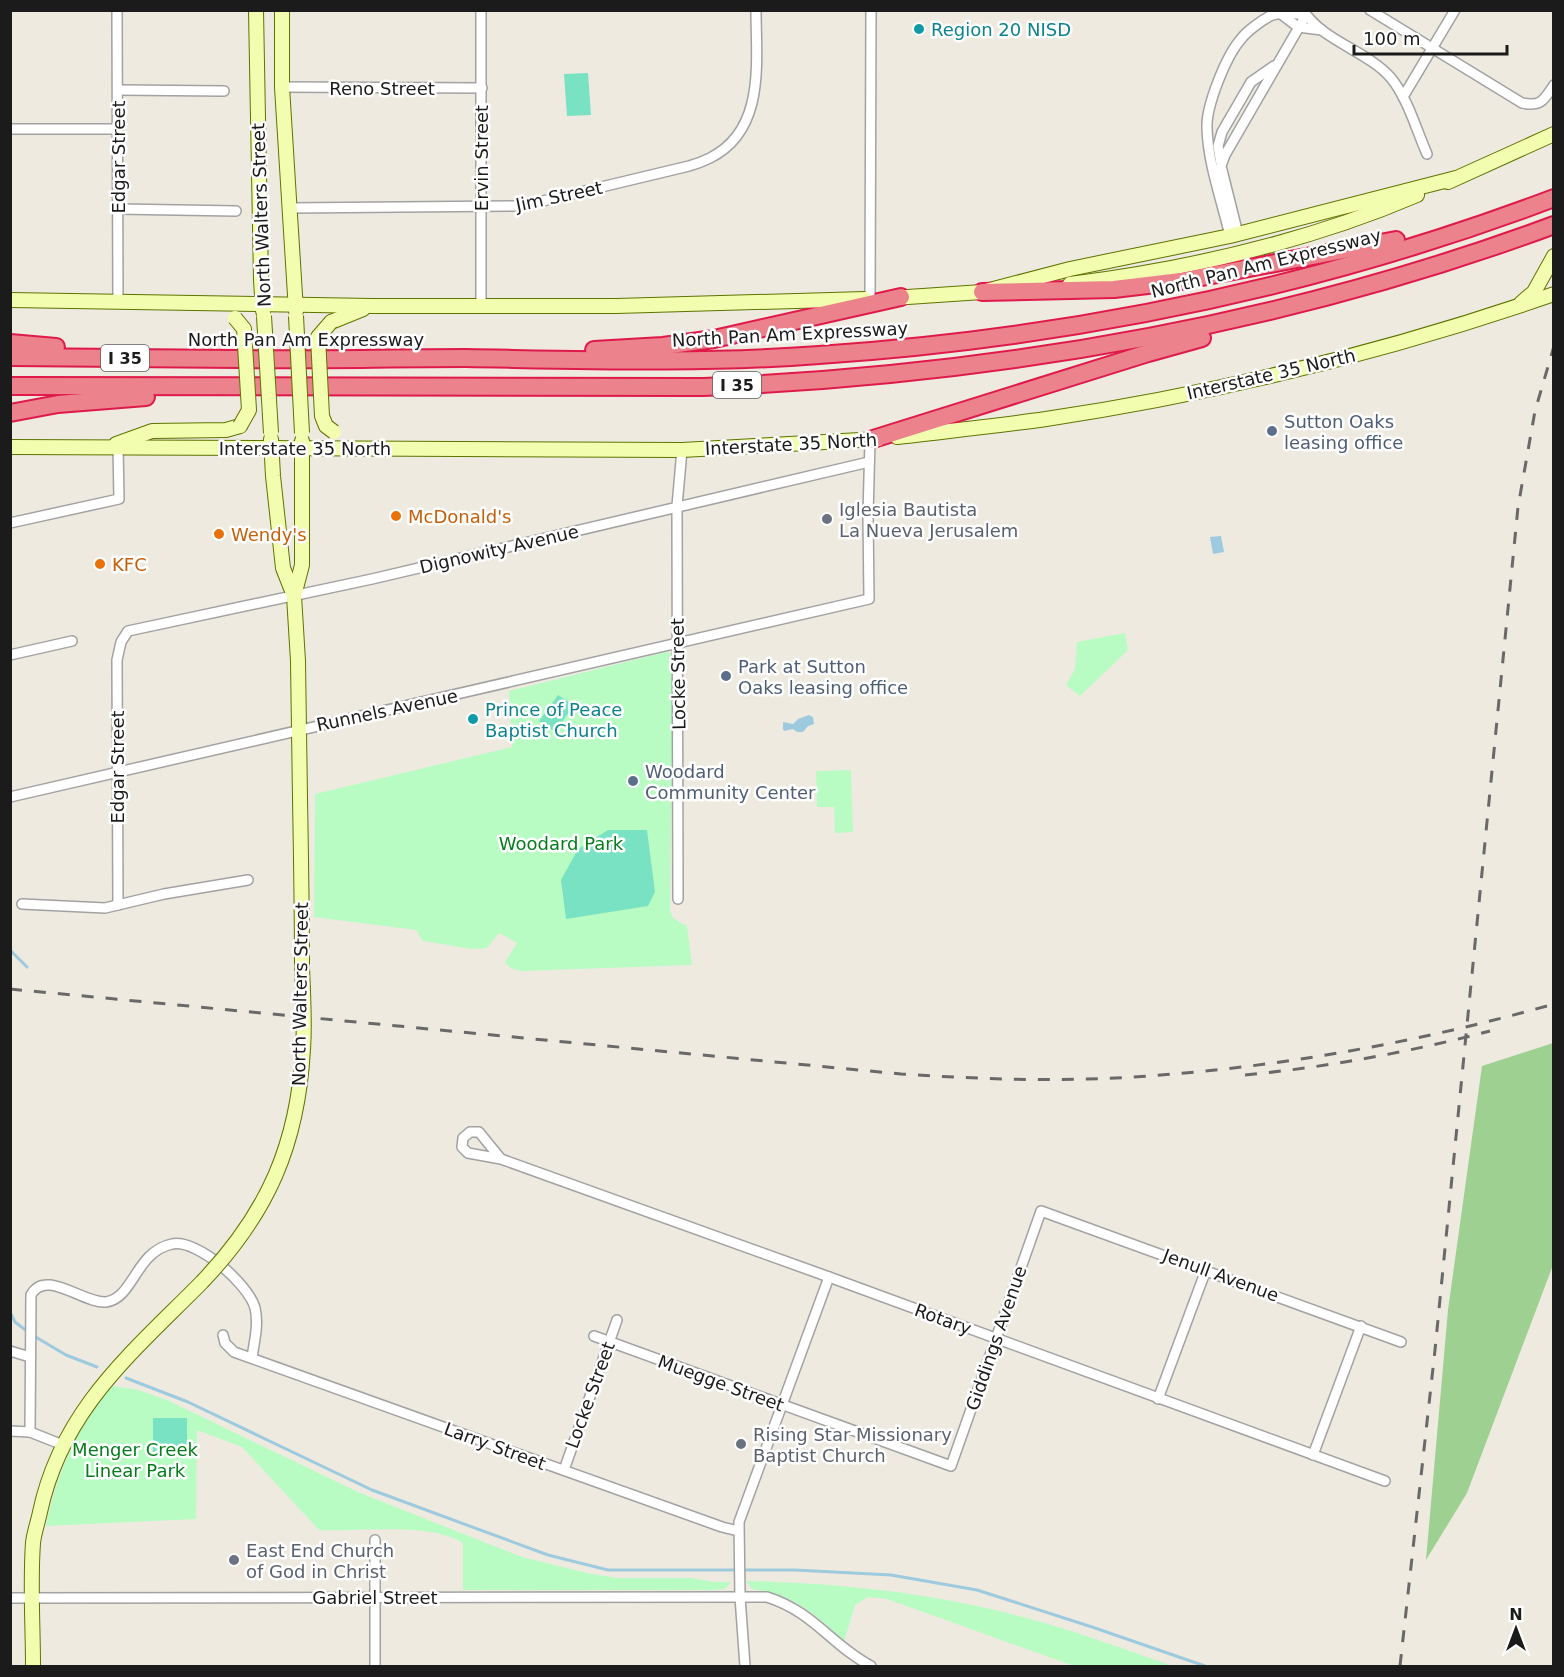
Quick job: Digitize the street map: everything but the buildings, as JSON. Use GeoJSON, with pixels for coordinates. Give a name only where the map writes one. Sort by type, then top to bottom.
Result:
{"type":"FeatureCollection","features":[{"type":"Feature","properties":{"kind":"highway","name":"North Pan Am Expressway"},"geometry":{"type":"LineString","coordinates":[[10,357],[461,358],[704,362],[864,352],[1037,331],[1185,305],[1260,288],[1384,254],[1456,233],[1548,200]]}},
{"type":"Feature","properties":{"kind":"highway"},"geometry":{"type":"LineString","coordinates":[[981,292],[1114,289],[1181,281],[1373,245],[1510,214]]}},
{"type":"Feature","properties":{"kind":"highway","name":"I 35"},"geometry":{"type":"LineString","coordinates":[[10,386],[703,387],[777,384],[902,374],[1051,355],[1194,330],[1330,296],[1450,262],[1554,225]]}},
{"type":"Feature","properties":{"kind":"highway"},"geometry":{"type":"LineString","coordinates":[[870,440],[1148,353],[1368,296],[1402,285],[1450,262]]}},
{"type":"Feature","properties":{"kind":"highway"},"geometry":{"type":"LineString","coordinates":[[461,358],[691,343],[754,332],[902,297]]}},
{"type":"Feature","properties":{"kind":"highway"},"geometry":{"type":"LineString","coordinates":[[10,343],[239,359]]}},
{"type":"Feature","properties":{"kind":"highway"},"geometry":{"type":"LineString","coordinates":[[10,413],[58,404],[236,387]]}},
{"type":"Feature","properties":{"kind":"main road","name":"North Walters Street"},"geometry":{"type":"LineString","coordinates":[[256,10],[263,310],[271,448],[283,568],[294,596]]}},
{"type":"Feature","properties":{"kind":"main road","name":"North Walters Street"},"geometry":{"type":"LineString","coordinates":[[33,1666],[33,1542],[46,1487],[63,1445],[79,1415],[111,1375],[226,1257],[256,1214],[289,1143],[296,1111],[304,1039],[300,729],[294,596],[302,565],[302,433],[282,87],[282,10]]}},
{"type":"Feature","properties":{"kind":"main road"},"geometry":{"type":"LineString","coordinates":[[10,300],[177,303],[263,310],[373,306],[628,306],[840,301],[981,292],[1115,278],[1215,259],[1307,234],[1381,210],[1554,134]]}},
{"type":"Feature","properties":{"kind":"main road"},"geometry":{"type":"LineString","coordinates":[[981,292],[1070,269],[1234,236],[1456,178]]}},
{"type":"Feature","properties":{"kind":"main road"},"geometry":{"type":"LineString","coordinates":[[1518,307],[1534,292],[1554,256]]}},
{"type":"Feature","properties":{"kind":"main road","name":"Interstate 35 North"},"geometry":{"type":"LineString","coordinates":[[10,447],[682,450],[870,440],[1047,419],[1302,369],[1475,321],[1554,294]]}},
{"type":"Feature","properties":{"kind":"main road"},"geometry":{"type":"LineString","coordinates":[[112,447],[152,431],[226,430],[240,426],[249,411],[244,329],[235,318],[217,311],[177,303]]}},
{"type":"Feature","properties":{"kind":"main road"},"geometry":{"type":"LineString","coordinates":[[365,448],[326,426],[322,416],[318,337],[331,322],[373,306]]}},
{"type":"Feature","properties":{"kind":"street","name":"Edgar Street"},"geometry":{"type":"LineString","coordinates":[[117,10],[118,303]]}},
{"type":"Feature","properties":{"kind":"street","name":"Ervin Street"},"geometry":{"type":"LineString","coordinates":[[481,10],[481,306]]}},
{"type":"Feature","properties":{"kind":"street","name":"Jim Street"},"geometry":{"type":"LineString","coordinates":[[290,208],[522,206],[689,166],[711,158],[738,135],[747,120],[755,97],[756,10]]}},
{"type":"Feature","properties":{"kind":"street"},"geometry":{"type":"LineString","coordinates":[[870,299],[871,10]]}},
{"type":"Feature","properties":{"kind":"street"},"geometry":{"type":"LineString","coordinates":[[1370,10],[1522,103],[1532,105],[1542,102],[1554,85]]}},
{"type":"Feature","properties":{"kind":"street"},"geometry":{"type":"LineString","coordinates":[[1403,96],[1455,10]]}},
{"type":"Feature","properties":{"kind":"street"},"geometry":{"type":"LineString","coordinates":[[1280,12],[1298,27],[1322,30]]}},
{"type":"Feature","properties":{"kind":"street"},"geometry":{"type":"LineString","coordinates":[[1234,236],[1209,149],[1207,126],[1212,98],[1229,58],[1241,38],[1271,15],[1280,12],[1305,13],[1322,30],[1370,60],[1391,78],[1403,96],[1426,154]]}},
{"type":"Feature","properties":{"kind":"street"},"geometry":{"type":"LineString","coordinates":[[1234,236],[1218,146],[1222,132],[1251,82],[1276,64],[1305,13]]}},
{"type":"Feature","properties":{"kind":"street","name":"Reno Street"},"geometry":{"type":"LineString","coordinates":[[282,87],[482,88]]}},
{"type":"Feature","properties":{"kind":"street"},"geometry":{"type":"LineString","coordinates":[[118,90],[224,91]]}},
{"type":"Feature","properties":{"kind":"street"},"geometry":{"type":"LineString","coordinates":[[10,129],[118,129]]}},
{"type":"Feature","properties":{"kind":"street"},"geometry":{"type":"LineString","coordinates":[[118,209],[236,211]]}},
{"type":"Feature","properties":{"kind":"street"},"geometry":{"type":"LineString","coordinates":[[869,462],[870,440]]}},
{"type":"Feature","properties":{"kind":"street"},"geometry":{"type":"LineString","coordinates":[[10,523],[119,499],[112,447]]}},
{"type":"Feature","properties":{"kind":"street","name":"Locke Street"},"geometry":{"type":"LineString","coordinates":[[678,899],[677,506],[682,450]]}},
{"type":"Feature","properties":{"kind":"street","name":"Dignowity Avenue"},"geometry":{"type":"LineString","coordinates":[[128,631],[294,596],[869,462]]}},
{"type":"Feature","properties":{"kind":"street","name":"Runnels Avenue"},"geometry":{"type":"LineString","coordinates":[[10,797],[869,599],[869,462]]}},
{"type":"Feature","properties":{"kind":"street","name":"Edgar Street"},"geometry":{"type":"LineString","coordinates":[[118,905],[117,660],[121,642],[128,631]]}},
{"type":"Feature","properties":{"kind":"street"},"geometry":{"type":"LineString","coordinates":[[10,656],[72,641]]}},
{"type":"Feature","properties":{"kind":"street"},"geometry":{"type":"LineString","coordinates":[[22,904],[96,908],[248,880]]}},
{"type":"Feature","properties":{"kind":"street","name":"Rotary"},"geometry":{"type":"LineString","coordinates":[[501,1159],[1385,1481]]}},
{"type":"Feature","properties":{"kind":"street","name":"Jenull Avenue"},"geometry":{"type":"LineString","coordinates":[[1041,1211],[1401,1342]]}},
{"type":"Feature","properties":{"kind":"street","name":"Giddings Avenue"},"geometry":{"type":"LineString","coordinates":[[951,1466],[1041,1211]]}},
{"type":"Feature","properties":{"kind":"street"},"geometry":{"type":"LineString","coordinates":[[30,1432],[31,1295],[37,1287],[50,1284],[96,1301],[114,1300],[122,1295],[138,1268],[150,1254],[171,1244],[195,1247],[212,1257],[252,1301],[257,1324],[252,1358]]}},
{"type":"Feature","properties":{"kind":"street"},"geometry":{"type":"LineString","coordinates":[[1158,1399],[1206,1270]]}},
{"type":"Feature","properties":{"kind":"street"},"geometry":{"type":"LineString","coordinates":[[745,1666],[740,1597],[739,1522],[829,1277]]}},
{"type":"Feature","properties":{"kind":"street","name":"Locke Street"},"geometry":{"type":"LineString","coordinates":[[564,1470],[617,1320]]}},
{"type":"Feature","properties":{"kind":"street"},"geometry":{"type":"LineString","coordinates":[[1313,1455],[1361,1326]]}},
{"type":"Feature","properties":{"kind":"street","name":"Larry Street"},"geometry":{"type":"LineString","coordinates":[[224,1335],[225,1343],[234,1352],[738,1531]]}},
{"type":"Feature","properties":{"kind":"street","name":"Muegge Street"},"geometry":{"type":"LineString","coordinates":[[594,1336],[951,1466]]}},
{"type":"Feature","properties":{"kind":"street"},"geometry":{"type":"LineString","coordinates":[[10,1351],[30,1357]]}},
{"type":"Feature","properties":{"kind":"street"},"geometry":{"type":"LineString","coordinates":[[10,1431],[30,1432],[63,1445]]}},
{"type":"Feature","properties":{"kind":"street"},"geometry":{"type":"LineString","coordinates":[[375,1540],[375,1666]]}},
{"type":"Feature","properties":{"kind":"street","name":"Gabriel Street"},"geometry":{"type":"LineString","coordinates":[[10,1598],[767,1597],[798,1610],[850,1653],[871,1666]]}},
{"type":"Feature","properties":{"kind":"green space"},"geometry":{"type":"Polygon","coordinates":[[[588,73],[591,115],[567,116],[564,74],[588,73]]]}},
{"type":"Feature","properties":{"kind":"green space"},"geometry":{"type":"Polygon","coordinates":[[[1125,633],[1128,650],[1080,696],[1066,685],[1075,669],[1077,642],[1125,633]]]}},
{"type":"Feature","properties":{"kind":"green space","name":"Woodard Park"},"geometry":{"type":"Polygon","coordinates":[[[666,652],[670,653],[673,660],[670,912],[674,919],[687,926],[692,965],[522,971],[510,968],[505,962],[517,943],[499,933],[487,948],[472,949],[423,941],[416,930],[314,917],[315,794],[512,747],[509,691],[666,652]]]}},
{"type":"Feature","properties":{"kind":"green space"},"geometry":{"type":"Polygon","coordinates":[[[558,695],[574,705],[555,732],[539,721],[558,695]]]}},
{"type":"Feature","properties":{"kind":"green space"},"geometry":{"type":"Polygon","coordinates":[[[851,770],[853,832],[835,833],[834,807],[817,807],[816,771],[851,770]]]}},
{"type":"Feature","properties":{"kind":"green space"},"geometry":{"type":"Polygon","coordinates":[[[608,830],[647,830],[655,892],[648,906],[566,919],[561,880],[578,849],[608,830]]]}},
{"type":"Feature","properties":{"kind":"green space"},"geometry":{"type":"Polygon","coordinates":[[[1553,1043],[1553,1265],[1467,1493],[1426,1560],[1448,1310],[1482,1066],[1553,1043]]]}},
{"type":"Feature","properties":{"kind":"green space","name":"Menger Creek Linear Park"},"geometry":{"type":"Polygon","coordinates":[[[113,1386],[138,1390],[167,1400],[360,1493],[522,1557],[591,1574],[618,1578],[691,1578],[731,1582],[725,1589],[712,1590],[463,1590],[463,1543],[449,1536],[413,1530],[319,1530],[242,1447],[197,1430],[196,1519],[46,1526],[56,1488],[70,1452],[89,1417],[113,1386]]]}},
{"type":"Feature","properties":{"kind":"green space"},"geometry":{"type":"Polygon","coordinates":[[[153,1418],[187,1418],[187,1454],[153,1454],[153,1418]]]}},
{"type":"Feature","properties":{"kind":"green space"},"geometry":{"type":"Polygon","coordinates":[[[746,1581],[854,1587],[960,1602],[1048,1624],[1173,1666],[1074,1666],[887,1599],[868,1597],[855,1605],[844,1641],[802,1607],[780,1596],[752,1589],[746,1581]]]}},
{"type":"Feature","properties":{"kind":"water"},"geometry":{"type":"Polygon","coordinates":[[[1221,536],[1224,552],[1213,554],[1210,537],[1221,536]]]}},
{"type":"Feature","properties":{"kind":"water"},"geometry":{"type":"Polygon","coordinates":[[[809,715],[813,717],[814,724],[808,726],[803,732],[793,729],[784,731],[783,722],[793,724],[798,719],[809,715]]]}},
{"type":"Feature","properties":{"kind":"waterway"},"geometry":{"type":"LineString","coordinates":[[10,950],[27,967]]}},
{"type":"Feature","properties":{"kind":"waterway"},"geometry":{"type":"LineString","coordinates":[[10,1312],[15,1322],[28,1332]]}},
{"type":"Feature","properties":{"kind":"waterway"},"geometry":{"type":"LineString","coordinates":[[34,1336],[66,1355],[97,1367]]}},
{"type":"Feature","properties":{"kind":"waterway"},"geometry":{"type":"LineString","coordinates":[[126,1378],[188,1402],[372,1490],[548,1555],[608,1570],[795,1570],[891,1575],[977,1590],[1205,1666]]}},
{"type":"Feature","properties":{"kind":"railway"},"geometry":{"type":"LineString","coordinates":[[1400,1666],[1435,1350],[1518,507],[1535,411],[1554,346]]}},
{"type":"Feature","properties":{"kind":"railway"},"geometry":{"type":"LineString","coordinates":[[10,989],[901,1074],[1046,1080],[1104,1079],[1186,1073],[1293,1060],[1450,1031],[1554,1004]]}},
{"type":"Feature","properties":{"kind":"railway"},"geometry":{"type":"LineString","coordinates":[[1245,1075],[1369,1058],[1490,1031]]}},
{"type":"Feature","properties":{"kind":"place","name":"Region 20 NISD"},"geometry":{"type":"Point","coordinates":[919,29]}},
{"type":"Feature","properties":{"kind":"place","name":"Sutton Oaks leasing office"},"geometry":{"type":"Point","coordinates":[1272,431]}},
{"type":"Feature","properties":{"kind":"place","name":"McDonald's"},"geometry":{"type":"Point","coordinates":[396,516]}},
{"type":"Feature","properties":{"kind":"place","name":"Iglesia Bautista La Nueva Jerusalem"},"geometry":{"type":"Point","coordinates":[827,519]}},
{"type":"Feature","properties":{"kind":"place","name":"Wendy's"},"geometry":{"type":"Point","coordinates":[219,534]}},
{"type":"Feature","properties":{"kind":"place","name":"KFC"},"geometry":{"type":"Point","coordinates":[100,564]}},
{"type":"Feature","properties":{"kind":"place","name":"Park at Sutton Oaks leasing office"},"geometry":{"type":"Point","coordinates":[726,676]}},
{"type":"Feature","properties":{"kind":"place","name":"Prince of Peace Baptist Church"},"geometry":{"type":"Point","coordinates":[473,719]}},
{"type":"Feature","properties":{"kind":"place","name":"Woodard Community Center"},"geometry":{"type":"Point","coordinates":[633,781]}},
{"type":"Feature","properties":{"kind":"place","name":"Rising Star Missionary Baptist Church"},"geometry":{"type":"Point","coordinates":[741,1444]}},
{"type":"Feature","properties":{"kind":"place","name":"East End Church of God in Christ"},"geometry":{"type":"Point","coordinates":[234,1560]}}]}
